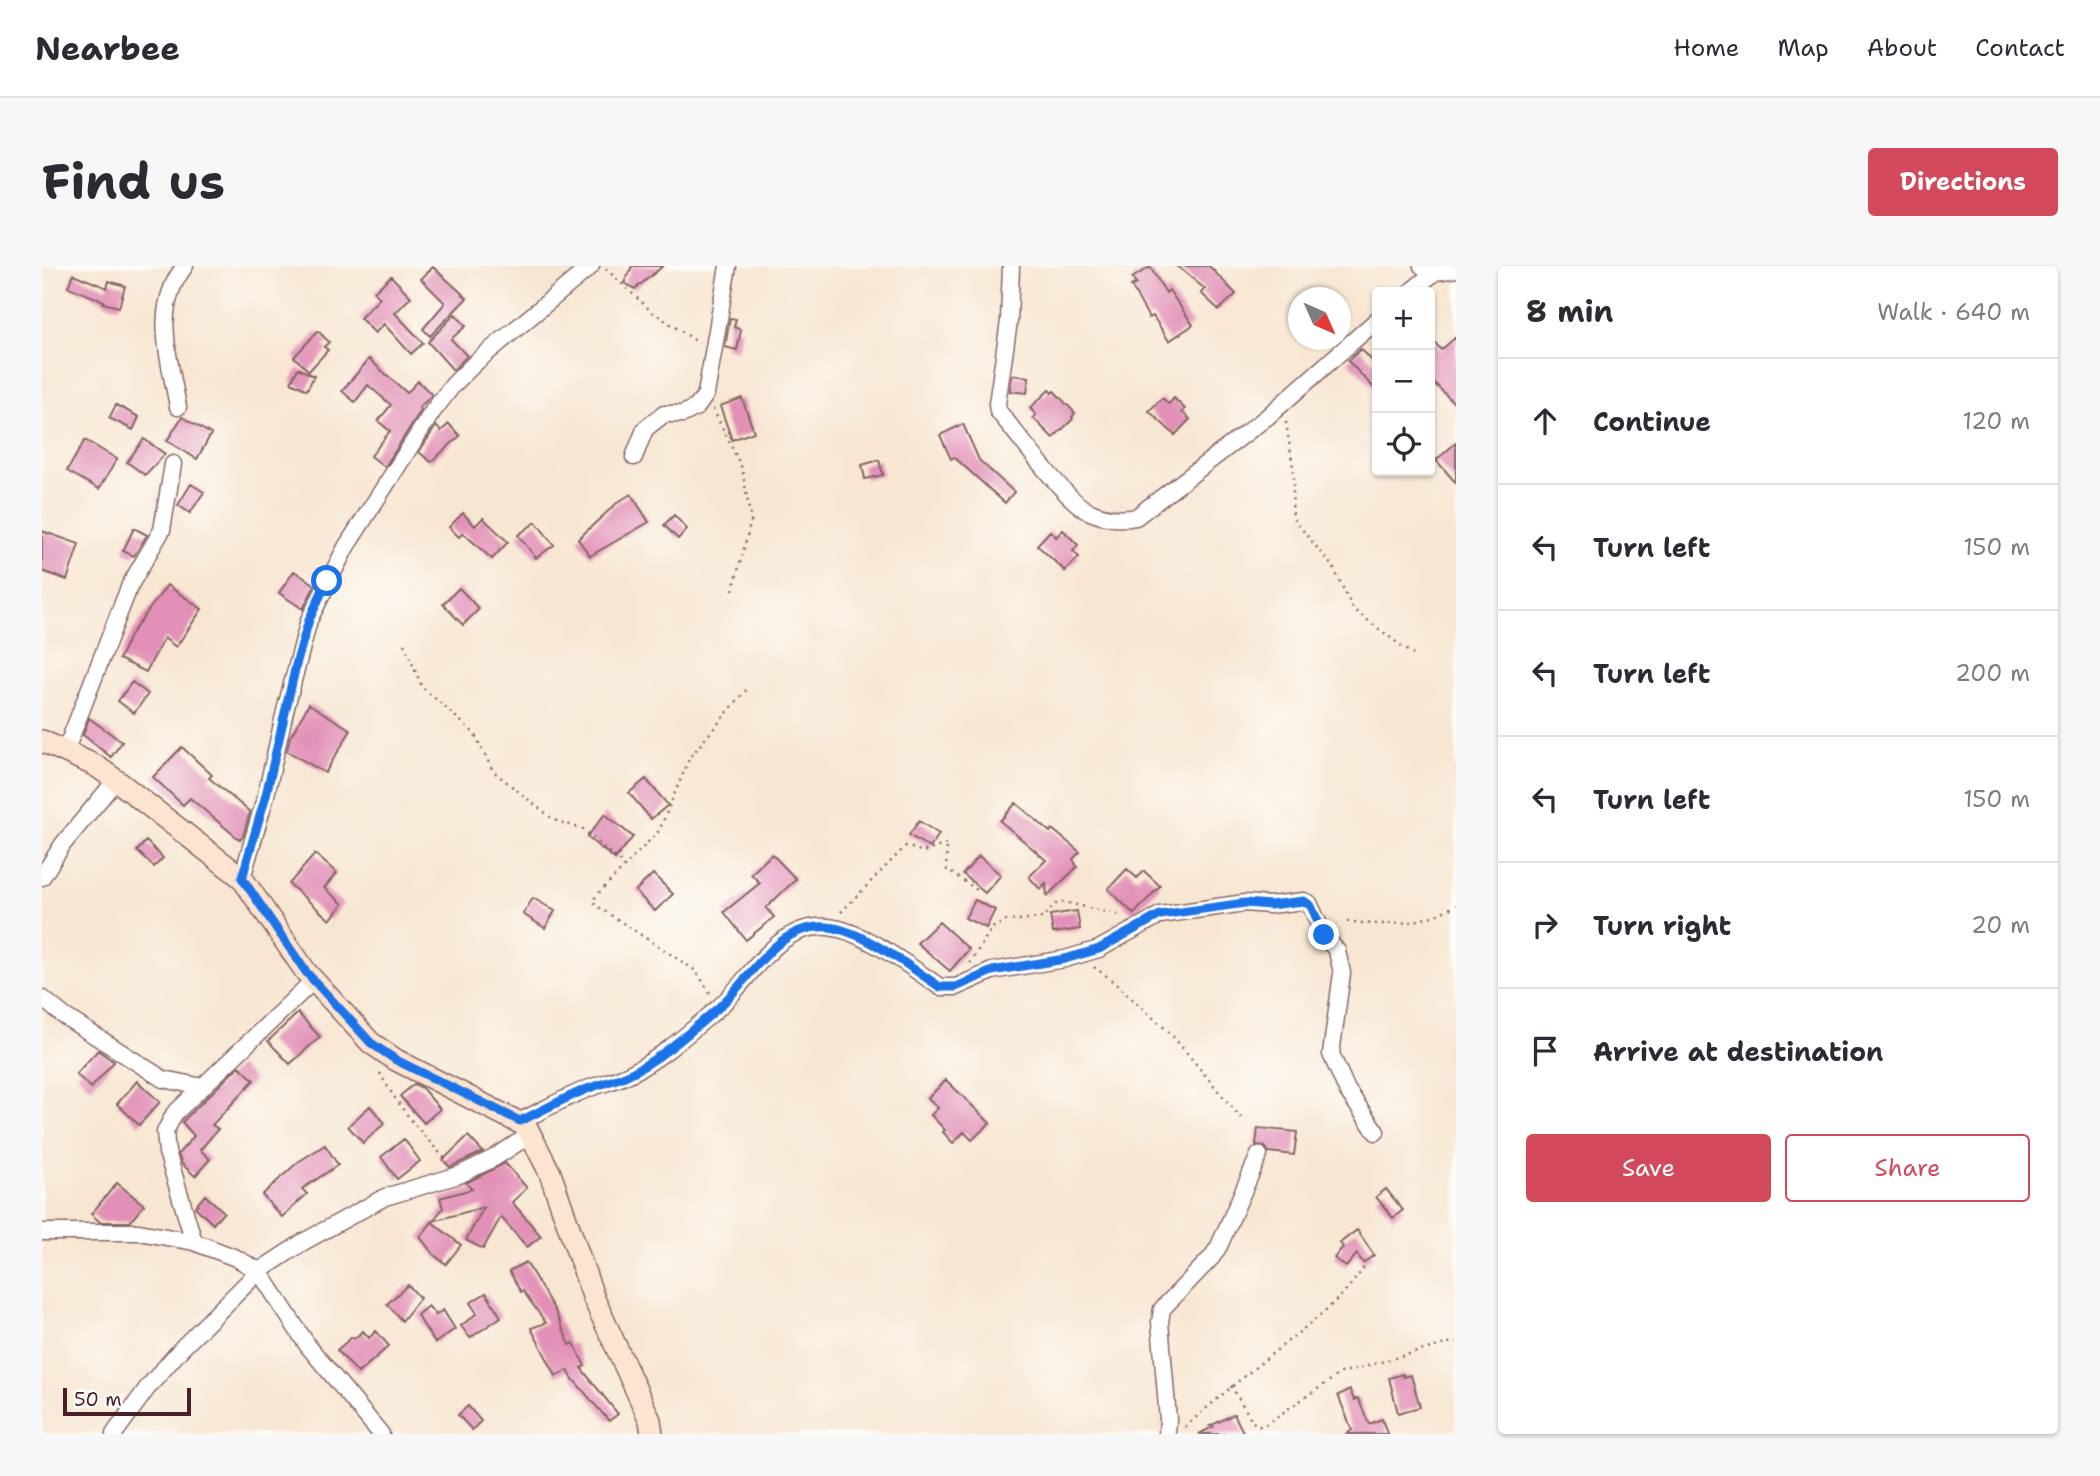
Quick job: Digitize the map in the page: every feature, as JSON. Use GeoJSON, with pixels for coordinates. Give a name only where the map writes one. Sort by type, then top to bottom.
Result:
{"type":"FeatureCollection","features":[{"type":"Feature","properties":{"kind":"street"},"geometry":{"type":"LineString","coordinates":[[178,407],[164,323],[167,297],[176,277],[185,266]]}},
{"type":"Feature","properties":{"kind":"street"},"geometry":{"type":"LineString","coordinates":[[242,878],[266,795],[309,620],[346,547],[433,411],[453,385],[475,363],[592,266]]}},
{"type":"Feature","properties":{"kind":"street"},"geometry":{"type":"LineString","coordinates":[[634,457],[645,429],[664,414],[684,414],[697,407],[706,394],[728,266]]}},
{"type":"Feature","properties":{"kind":"street"},"geometry":{"type":"LineString","coordinates":[[1011,266],[1009,321],[998,411],[1072,500],[1088,511],[1121,520],[1136,517],[1284,401],[1372,324]]}},
{"type":"Feature","properties":{"kind":"street"},"geometry":{"type":"LineString","coordinates":[[1414,287],[1428,269],[1456,269]]}},
{"type":"Feature","properties":{"kind":"street"},"geometry":{"type":"LineString","coordinates":[[65,752],[130,585],[162,530],[173,464]]}},
{"type":"Feature","properties":{"kind":"street"},"geometry":{"type":"LineString","coordinates":[[42,741],[96,766],[242,878],[314,980],[371,1043],[396,1060],[525,1128],[550,1173],[594,1299],[650,1420],[652,1434]]}},
{"type":"Feature","properties":{"kind":"street"},"geometry":{"type":"LineString","coordinates":[[42,877],[63,844],[116,780]]}},
{"type":"Feature","properties":{"kind":"street"},"geometry":{"type":"LineString","coordinates":[[114,1434],[148,1387],[182,1348],[259,1271],[305,1241],[385,1197],[459,1175],[494,1158],[525,1128],[585,1090],[628,1074],[653,1059],[719,1007],[766,954],[794,932],[826,927],[849,931],[940,987],[956,987],[992,971],[1077,956],[1099,949],[1160,915],[1245,903],[1270,905],[1304,901],[1309,903],[1324,935],[1337,951],[1342,973],[1331,1054],[1347,1090],[1376,1132]]}},
{"type":"Feature","properties":{"kind":"street"},"geometry":{"type":"LineString","coordinates":[[194,1242],[167,1152],[164,1132],[174,1114],[314,980]]}},
{"type":"Feature","properties":{"kind":"street"},"geometry":{"type":"LineString","coordinates":[[42,998],[74,1023],[163,1079],[203,1087]]}},
{"type":"Feature","properties":{"kind":"street"},"geometry":{"type":"LineString","coordinates":[[1167,1434],[1160,1322],[1162,1308],[1212,1257],[1259,1156]]}},
{"type":"Feature","properties":{"kind":"street"},"geometry":{"type":"LineString","coordinates":[[42,1232],[139,1232],[194,1242],[236,1258],[259,1271],[308,1346],[381,1434]]}},
{"type":"Feature","properties":{"kind":"path"},"geometry":{"type":"LineString","coordinates":[[602,266],[651,310],[713,353]]}},
{"type":"Feature","properties":{"kind":"path"},"geometry":{"type":"LineString","coordinates":[[706,394],[742,468],[751,521],[733,590]]}},
{"type":"Feature","properties":{"kind":"path"},"geometry":{"type":"LineString","coordinates":[[1284,401],[1294,473],[1292,511],[1295,521],[1332,567],[1353,609],[1413,654]]}},
{"type":"Feature","properties":{"kind":"path"},"geometry":{"type":"LineString","coordinates":[[404,644],[422,687],[474,733],[493,772],[554,820],[583,829],[624,865]]}},
{"type":"Feature","properties":{"kind":"path"},"geometry":{"type":"LineString","coordinates":[[719,1007],[696,971],[594,903],[596,895],[659,831],[690,757],[747,689]]}},
{"type":"Feature","properties":{"kind":"path"},"geometry":{"type":"LineString","coordinates":[[826,927],[906,846],[923,852],[947,844],[946,869],[977,890]]}},
{"type":"Feature","properties":{"kind":"path"},"geometry":{"type":"LineString","coordinates":[[956,987],[988,931],[1006,921],[1042,918],[1058,903],[1064,902],[1149,922]]}},
{"type":"Feature","properties":{"kind":"path"},"geometry":{"type":"LineString","coordinates":[[1347,921],[1378,926],[1410,923],[1456,905]]}},
{"type":"Feature","properties":{"kind":"path"},"geometry":{"type":"LineString","coordinates":[[1077,956],[1108,977],[1170,1033],[1241,1118]]}},
{"type":"Feature","properties":{"kind":"path"},"geometry":{"type":"LineString","coordinates":[[371,1043],[379,1070],[390,1093],[459,1175]]}},
{"type":"Feature","properties":{"kind":"path"},"geometry":{"type":"LineString","coordinates":[[1177,1434],[1231,1386],[1333,1305],[1352,1286],[1366,1264]]}},
{"type":"Feature","properties":{"kind":"path"},"geometry":{"type":"LineString","coordinates":[[1231,1386],[1253,1422],[1263,1426],[1340,1373],[1456,1341]]}},
{"type":"Feature","properties":{"kind":"building"},"geometry":{"type":"Polygon","coordinates":[[[632,266],[663,266],[635,289],[624,283],[632,266]]]}},
{"type":"Feature","properties":{"kind":"building"},"geometry":{"type":"Polygon","coordinates":[[[1177,266],[1209,266],[1236,294],[1219,310],[1201,293],[1205,289],[1177,266]]]}},
{"type":"Feature","properties":{"kind":"building"},"geometry":{"type":"Polygon","coordinates":[[[433,267],[467,298],[430,336],[423,329],[445,303],[421,279],[433,267]]]}},
{"type":"Feature","properties":{"kind":"building"},"geometry":{"type":"Polygon","coordinates":[[[1150,267],[1166,293],[1169,290],[1193,325],[1169,341],[1153,316],[1149,318],[1131,286],[1136,284],[1132,278],[1150,267]]]}},
{"type":"Feature","properties":{"kind":"building"},"geometry":{"type":"Polygon","coordinates":[[[73,274],[107,288],[109,281],[125,286],[119,307],[103,303],[104,301],[68,287],[73,274]]]}},
{"type":"Feature","properties":{"kind":"building"},"geometry":{"type":"Polygon","coordinates":[[[391,276],[411,297],[395,313],[423,343],[411,354],[384,324],[375,333],[360,318],[380,298],[374,292],[391,276]]]}},
{"type":"Feature","properties":{"kind":"building"},"geometry":{"type":"Polygon","coordinates":[[[455,314],[466,326],[451,339],[467,356],[453,370],[428,342],[455,314]]]}},
{"type":"Feature","properties":{"kind":"building"},"geometry":{"type":"Polygon","coordinates":[[[730,318],[736,319],[734,327],[741,330],[737,350],[725,347],[730,318]]]}},
{"type":"Feature","properties":{"kind":"building"},"geometry":{"type":"Polygon","coordinates":[[[318,331],[329,342],[324,347],[328,350],[309,371],[294,357],[318,331]]]}},
{"type":"Feature","properties":{"kind":"building"},"geometry":{"type":"Polygon","coordinates":[[[1456,337],[1456,405],[1435,384],[1435,342],[1441,350],[1456,337]]]}},
{"type":"Feature","properties":{"kind":"building"},"geometry":{"type":"Polygon","coordinates":[[[1361,349],[1372,361],[1372,386],[1348,361],[1361,349]]]}},
{"type":"Feature","properties":{"kind":"building"},"geometry":{"type":"Polygon","coordinates":[[[369,359],[407,393],[418,381],[432,395],[419,408],[421,410],[385,467],[371,456],[390,431],[378,421],[391,405],[368,385],[355,402],[342,391],[369,359]]]}},
{"type":"Feature","properties":{"kind":"building"},"geometry":{"type":"Polygon","coordinates":[[[298,368],[314,376],[307,390],[291,382],[298,368]]]}},
{"type":"Feature","properties":{"kind":"building"},"geometry":{"type":"Polygon","coordinates":[[[1012,375],[1029,377],[1027,393],[1010,391],[1012,375]]]}},
{"type":"Feature","properties":{"kind":"building"},"geometry":{"type":"Polygon","coordinates":[[[1049,390],[1052,393],[1054,391],[1075,413],[1073,419],[1053,438],[1033,418],[1036,415],[1030,408],[1049,390]]]}},
{"type":"Feature","properties":{"kind":"building"},"geometry":{"type":"Polygon","coordinates":[[[742,398],[754,432],[732,440],[720,406],[742,398]]]}},
{"type":"Feature","properties":{"kind":"building"},"geometry":{"type":"Polygon","coordinates":[[[1162,398],[1169,404],[1174,398],[1185,409],[1182,412],[1190,419],[1175,435],[1149,411],[1162,398]]]}},
{"type":"Feature","properties":{"kind":"building"},"geometry":{"type":"Polygon","coordinates":[[[116,405],[139,417],[133,430],[109,418],[116,405]]]}},
{"type":"Feature","properties":{"kind":"building"},"geometry":{"type":"Polygon","coordinates":[[[182,417],[211,434],[197,459],[167,441],[182,417]]]}},
{"type":"Feature","properties":{"kind":"building"},"geometry":{"type":"Polygon","coordinates":[[[449,424],[460,436],[431,462],[419,452],[436,426],[441,431],[449,424]]]}},
{"type":"Feature","properties":{"kind":"building"},"geometry":{"type":"Polygon","coordinates":[[[963,424],[979,460],[1014,492],[1005,503],[954,457],[951,459],[940,435],[963,424]]]}},
{"type":"Feature","properties":{"kind":"building"},"geometry":{"type":"Polygon","coordinates":[[[144,439],[165,454],[145,475],[127,462],[144,439]]]}},
{"type":"Feature","properties":{"kind":"building"},"geometry":{"type":"Polygon","coordinates":[[[85,440],[117,459],[99,489],[67,471],[85,440]]]}},
{"type":"Feature","properties":{"kind":"building"},"geometry":{"type":"Polygon","coordinates":[[[1456,443],[1456,483],[1436,460],[1456,443]]]}},
{"type":"Feature","properties":{"kind":"building"},"geometry":{"type":"Polygon","coordinates":[[[879,460],[883,475],[865,479],[862,465],[879,460]]]}},
{"type":"Feature","properties":{"kind":"building"},"geometry":{"type":"Polygon","coordinates":[[[191,484],[204,492],[190,513],[178,505],[191,484]]]}},
{"type":"Feature","properties":{"kind":"building"},"geometry":{"type":"Polygon","coordinates":[[[631,494],[649,522],[590,556],[578,539],[618,502],[631,494]]]}},
{"type":"Feature","properties":{"kind":"building"},"geometry":{"type":"Polygon","coordinates":[[[463,513],[475,526],[483,518],[508,542],[492,559],[463,533],[459,537],[449,527],[463,513]]]}},
{"type":"Feature","properties":{"kind":"building"},"geometry":{"type":"Polygon","coordinates":[[[674,515],[687,529],[678,539],[664,525],[674,515]]]}},
{"type":"Feature","properties":{"kind":"building"},"geometry":{"type":"Polygon","coordinates":[[[536,522],[554,545],[536,558],[518,535],[536,522]]]}},
{"type":"Feature","properties":{"kind":"building"},"geometry":{"type":"Polygon","coordinates":[[[134,528],[147,535],[134,556],[123,551],[134,528]]]}},
{"type":"Feature","properties":{"kind":"building"},"geometry":{"type":"Polygon","coordinates":[[[1063,530],[1078,545],[1073,551],[1079,557],[1065,571],[1037,545],[1050,531],[1056,537],[1063,530]]]}},
{"type":"Feature","properties":{"kind":"building"},"geometry":{"type":"Polygon","coordinates":[[[42,531],[79,544],[67,580],[42,571],[42,531]]]}},
{"type":"Feature","properties":{"kind":"building"},"geometry":{"type":"Polygon","coordinates":[[[294,571],[315,585],[303,609],[279,593],[294,571]]]}},
{"type":"Feature","properties":{"kind":"building"},"geometry":{"type":"Polygon","coordinates":[[[167,585],[202,609],[176,647],[164,638],[146,672],[119,659],[131,634],[167,585]]]}},
{"type":"Feature","properties":{"kind":"building"},"geometry":{"type":"Polygon","coordinates":[[[459,588],[479,609],[463,625],[443,604],[459,588]]]}},
{"type":"Feature","properties":{"kind":"building"},"geometry":{"type":"Polygon","coordinates":[[[132,682],[148,694],[134,713],[118,701],[132,682]]]}},
{"type":"Feature","properties":{"kind":"building"},"geometry":{"type":"Polygon","coordinates":[[[309,704],[351,730],[325,773],[287,751],[290,737],[309,704]]]}},
{"type":"Feature","properties":{"kind":"building"},"geometry":{"type":"Polygon","coordinates":[[[89,718],[122,742],[111,757],[83,735],[89,718]]]}},
{"type":"Feature","properties":{"kind":"building"},"geometry":{"type":"Polygon","coordinates":[[[182,747],[212,775],[209,778],[250,812],[240,840],[190,798],[183,805],[153,777],[182,747]]]}},
{"type":"Feature","properties":{"kind":"building"},"geometry":{"type":"Polygon","coordinates":[[[646,779],[668,805],[651,819],[629,793],[646,779]]]}},
{"type":"Feature","properties":{"kind":"building"},"geometry":{"type":"Polygon","coordinates":[[[1016,803],[1050,832],[1052,829],[1080,852],[1073,859],[1077,867],[1047,896],[1046,883],[1040,889],[1029,877],[1046,860],[1000,821],[1016,803]]]}},
{"type":"Feature","properties":{"kind":"building"},"geometry":{"type":"Polygon","coordinates":[[[605,814],[633,837],[615,859],[587,837],[605,814]]]}},
{"type":"Feature","properties":{"kind":"building"},"geometry":{"type":"Polygon","coordinates":[[[919,821],[939,834],[930,848],[909,835],[919,821]]]}},
{"type":"Feature","properties":{"kind":"building"},"geometry":{"type":"Polygon","coordinates":[[[146,841],[163,858],[154,867],[137,851],[146,841]]]}},
{"type":"Feature","properties":{"kind":"building"},"geometry":{"type":"Polygon","coordinates":[[[315,854],[337,873],[324,888],[343,904],[330,920],[289,884],[315,854]]]}},
{"type":"Feature","properties":{"kind":"building"},"geometry":{"type":"Polygon","coordinates":[[[772,854],[796,879],[766,908],[774,917],[746,940],[724,912],[760,883],[751,874],[772,854]]]}},
{"type":"Feature","properties":{"kind":"building"},"geometry":{"type":"Polygon","coordinates":[[[979,856],[1001,875],[985,893],[963,874],[979,856]]]}},
{"type":"Feature","properties":{"kind":"building"},"geometry":{"type":"Polygon","coordinates":[[[1127,869],[1137,878],[1144,871],[1160,886],[1134,914],[1108,889],[1127,869]]]}},
{"type":"Feature","properties":{"kind":"building"},"geometry":{"type":"Polygon","coordinates":[[[653,874],[673,894],[655,911],[635,891],[653,874]]]}},
{"type":"Feature","properties":{"kind":"building"},"geometry":{"type":"Polygon","coordinates":[[[533,898],[555,911],[545,928],[523,914],[533,898]]]}},
{"type":"Feature","properties":{"kind":"building"},"geometry":{"type":"Polygon","coordinates":[[[975,900],[995,910],[986,928],[965,918],[975,900]]]}},
{"type":"Feature","properties":{"kind":"building"},"geometry":{"type":"Polygon","coordinates":[[[1077,911],[1080,929],[1053,933],[1050,915],[1077,911]]]}},
{"type":"Feature","properties":{"kind":"building"},"geometry":{"type":"Polygon","coordinates":[[[939,922],[969,949],[950,971],[917,943],[939,922]]]}},
{"type":"Feature","properties":{"kind":"building"},"geometry":{"type":"Polygon","coordinates":[[[298,1013],[320,1037],[290,1064],[268,1041],[298,1013]]]}},
{"type":"Feature","properties":{"kind":"building"},"geometry":{"type":"Polygon","coordinates":[[[98,1050],[114,1062],[91,1088],[76,1074],[98,1050]]]}},
{"type":"Feature","properties":{"kind":"building"},"geometry":{"type":"Polygon","coordinates":[[[239,1066],[254,1080],[212,1125],[218,1129],[200,1150],[210,1159],[195,1176],[182,1164],[178,1154],[194,1136],[182,1122],[239,1066]]]}},
{"type":"Feature","properties":{"kind":"building"},"geometry":{"type":"Polygon","coordinates":[[[946,1080],[990,1123],[972,1140],[964,1132],[953,1143],[931,1115],[938,1108],[928,1098],[946,1080]]]}},
{"type":"Feature","properties":{"kind":"building"},"geometry":{"type":"Polygon","coordinates":[[[137,1081],[160,1102],[139,1125],[117,1104],[137,1081]]]}},
{"type":"Feature","properties":{"kind":"building"},"geometry":{"type":"Polygon","coordinates":[[[414,1084],[422,1088],[440,1109],[424,1123],[400,1096],[414,1084]]]}},
{"type":"Feature","properties":{"kind":"building"},"geometry":{"type":"Polygon","coordinates":[[[370,1106],[385,1123],[363,1143],[348,1126],[370,1106]]]}},
{"type":"Feature","properties":{"kind":"building"},"geometry":{"type":"Polygon","coordinates":[[[1258,1128],[1297,1132],[1294,1155],[1269,1152],[1264,1146],[1256,1145],[1258,1128]]]}},
{"type":"Feature","properties":{"kind":"building"},"geometry":{"type":"Polygon","coordinates":[[[468,1136],[483,1152],[450,1167],[443,1160],[468,1136]]]}},
{"type":"Feature","properties":{"kind":"building"},"geometry":{"type":"Polygon","coordinates":[[[404,1139],[420,1161],[397,1179],[381,1157],[404,1139]]]}},
{"type":"Feature","properties":{"kind":"building"},"geometry":{"type":"Polygon","coordinates":[[[325,1145],[338,1165],[302,1189],[307,1194],[282,1217],[262,1195],[298,1162],[325,1145]]]}},
{"type":"Feature","properties":{"kind":"building"},"geometry":{"type":"Polygon","coordinates":[[[505,1163],[527,1188],[512,1202],[541,1236],[527,1247],[501,1217],[483,1249],[466,1240],[484,1207],[433,1221],[443,1208],[440,1198],[472,1189],[466,1183],[505,1163]]]}},
{"type":"Feature","properties":{"kind":"building"},"geometry":{"type":"Polygon","coordinates":[[[117,1183],[144,1205],[130,1222],[100,1222],[91,1214],[117,1183]]]}},
{"type":"Feature","properties":{"kind":"building"},"geometry":{"type":"Polygon","coordinates":[[[1386,1189],[1403,1210],[1393,1218],[1376,1197],[1386,1189]]]}},
{"type":"Feature","properties":{"kind":"building"},"geometry":{"type":"Polygon","coordinates":[[[205,1195],[224,1212],[213,1224],[195,1207],[205,1195]]]}},
{"type":"Feature","properties":{"kind":"building"},"geometry":{"type":"Polygon","coordinates":[[[432,1222],[461,1245],[446,1264],[434,1255],[420,1237],[432,1222]]]}},
{"type":"Feature","properties":{"kind":"building"},"geometry":{"type":"Polygon","coordinates":[[[1357,1230],[1374,1255],[1363,1263],[1357,1254],[1346,1267],[1334,1258],[1343,1247],[1340,1243],[1357,1230]]]}},
{"type":"Feature","properties":{"kind":"building"},"geometry":{"type":"Polygon","coordinates":[[[526,1262],[555,1311],[570,1345],[574,1343],[585,1366],[581,1368],[618,1414],[609,1421],[568,1370],[556,1376],[531,1328],[546,1323],[523,1291],[521,1292],[509,1271],[526,1262]]]}},
{"type":"Feature","properties":{"kind":"building"},"geometry":{"type":"Polygon","coordinates":[[[408,1285],[420,1298],[402,1321],[387,1304],[408,1285]]]}},
{"type":"Feature","properties":{"kind":"building"},"geometry":{"type":"Polygon","coordinates":[[[486,1293],[501,1317],[470,1338],[461,1326],[477,1313],[470,1303],[486,1293]]]}},
{"type":"Feature","properties":{"kind":"building"},"geometry":{"type":"Polygon","coordinates":[[[428,1306],[436,1315],[443,1310],[455,1329],[435,1343],[417,1315],[428,1306]]]}},
{"type":"Feature","properties":{"kind":"building"},"geometry":{"type":"Polygon","coordinates":[[[363,1331],[369,1338],[376,1331],[389,1346],[358,1373],[337,1350],[363,1331]]]}},
{"type":"Feature","properties":{"kind":"building"},"geometry":{"type":"Polygon","coordinates":[[[1403,1374],[1403,1377],[1411,1375],[1420,1407],[1398,1413],[1389,1378],[1403,1374]]]}},
{"type":"Feature","properties":{"kind":"building"},"geometry":{"type":"Polygon","coordinates":[[[1350,1390],[1354,1400],[1358,1398],[1369,1424],[1382,1419],[1387,1434],[1346,1434],[1352,1430],[1338,1395],[1350,1390]]]}},
{"type":"Feature","properties":{"kind":"building"},"geometry":{"type":"Polygon","coordinates":[[[468,1406],[481,1421],[472,1430],[458,1415],[468,1406]]]}},
{"type":"Feature","properties":{"kind":"building"},"geometry":{"type":"Polygon","coordinates":[[[1234,1414],[1244,1434],[1199,1434],[1213,1427],[1210,1426],[1234,1414]]]}},
{"type":"Feature","properties":{"kind":"route"},"geometry":{"type":"LineString","coordinates":[[327,581],[309,620],[297,661],[266,795],[242,878],[306,972],[371,1043],[396,1060],[520,1121],[585,1090],[628,1074],[653,1059],[719,1007],[766,954],[794,932],[826,927],[849,931],[940,987],[946,988],[956,987],[992,971],[1065,959],[1099,949],[1160,915],[1245,903],[1309,903],[1324,935]]}}]}
